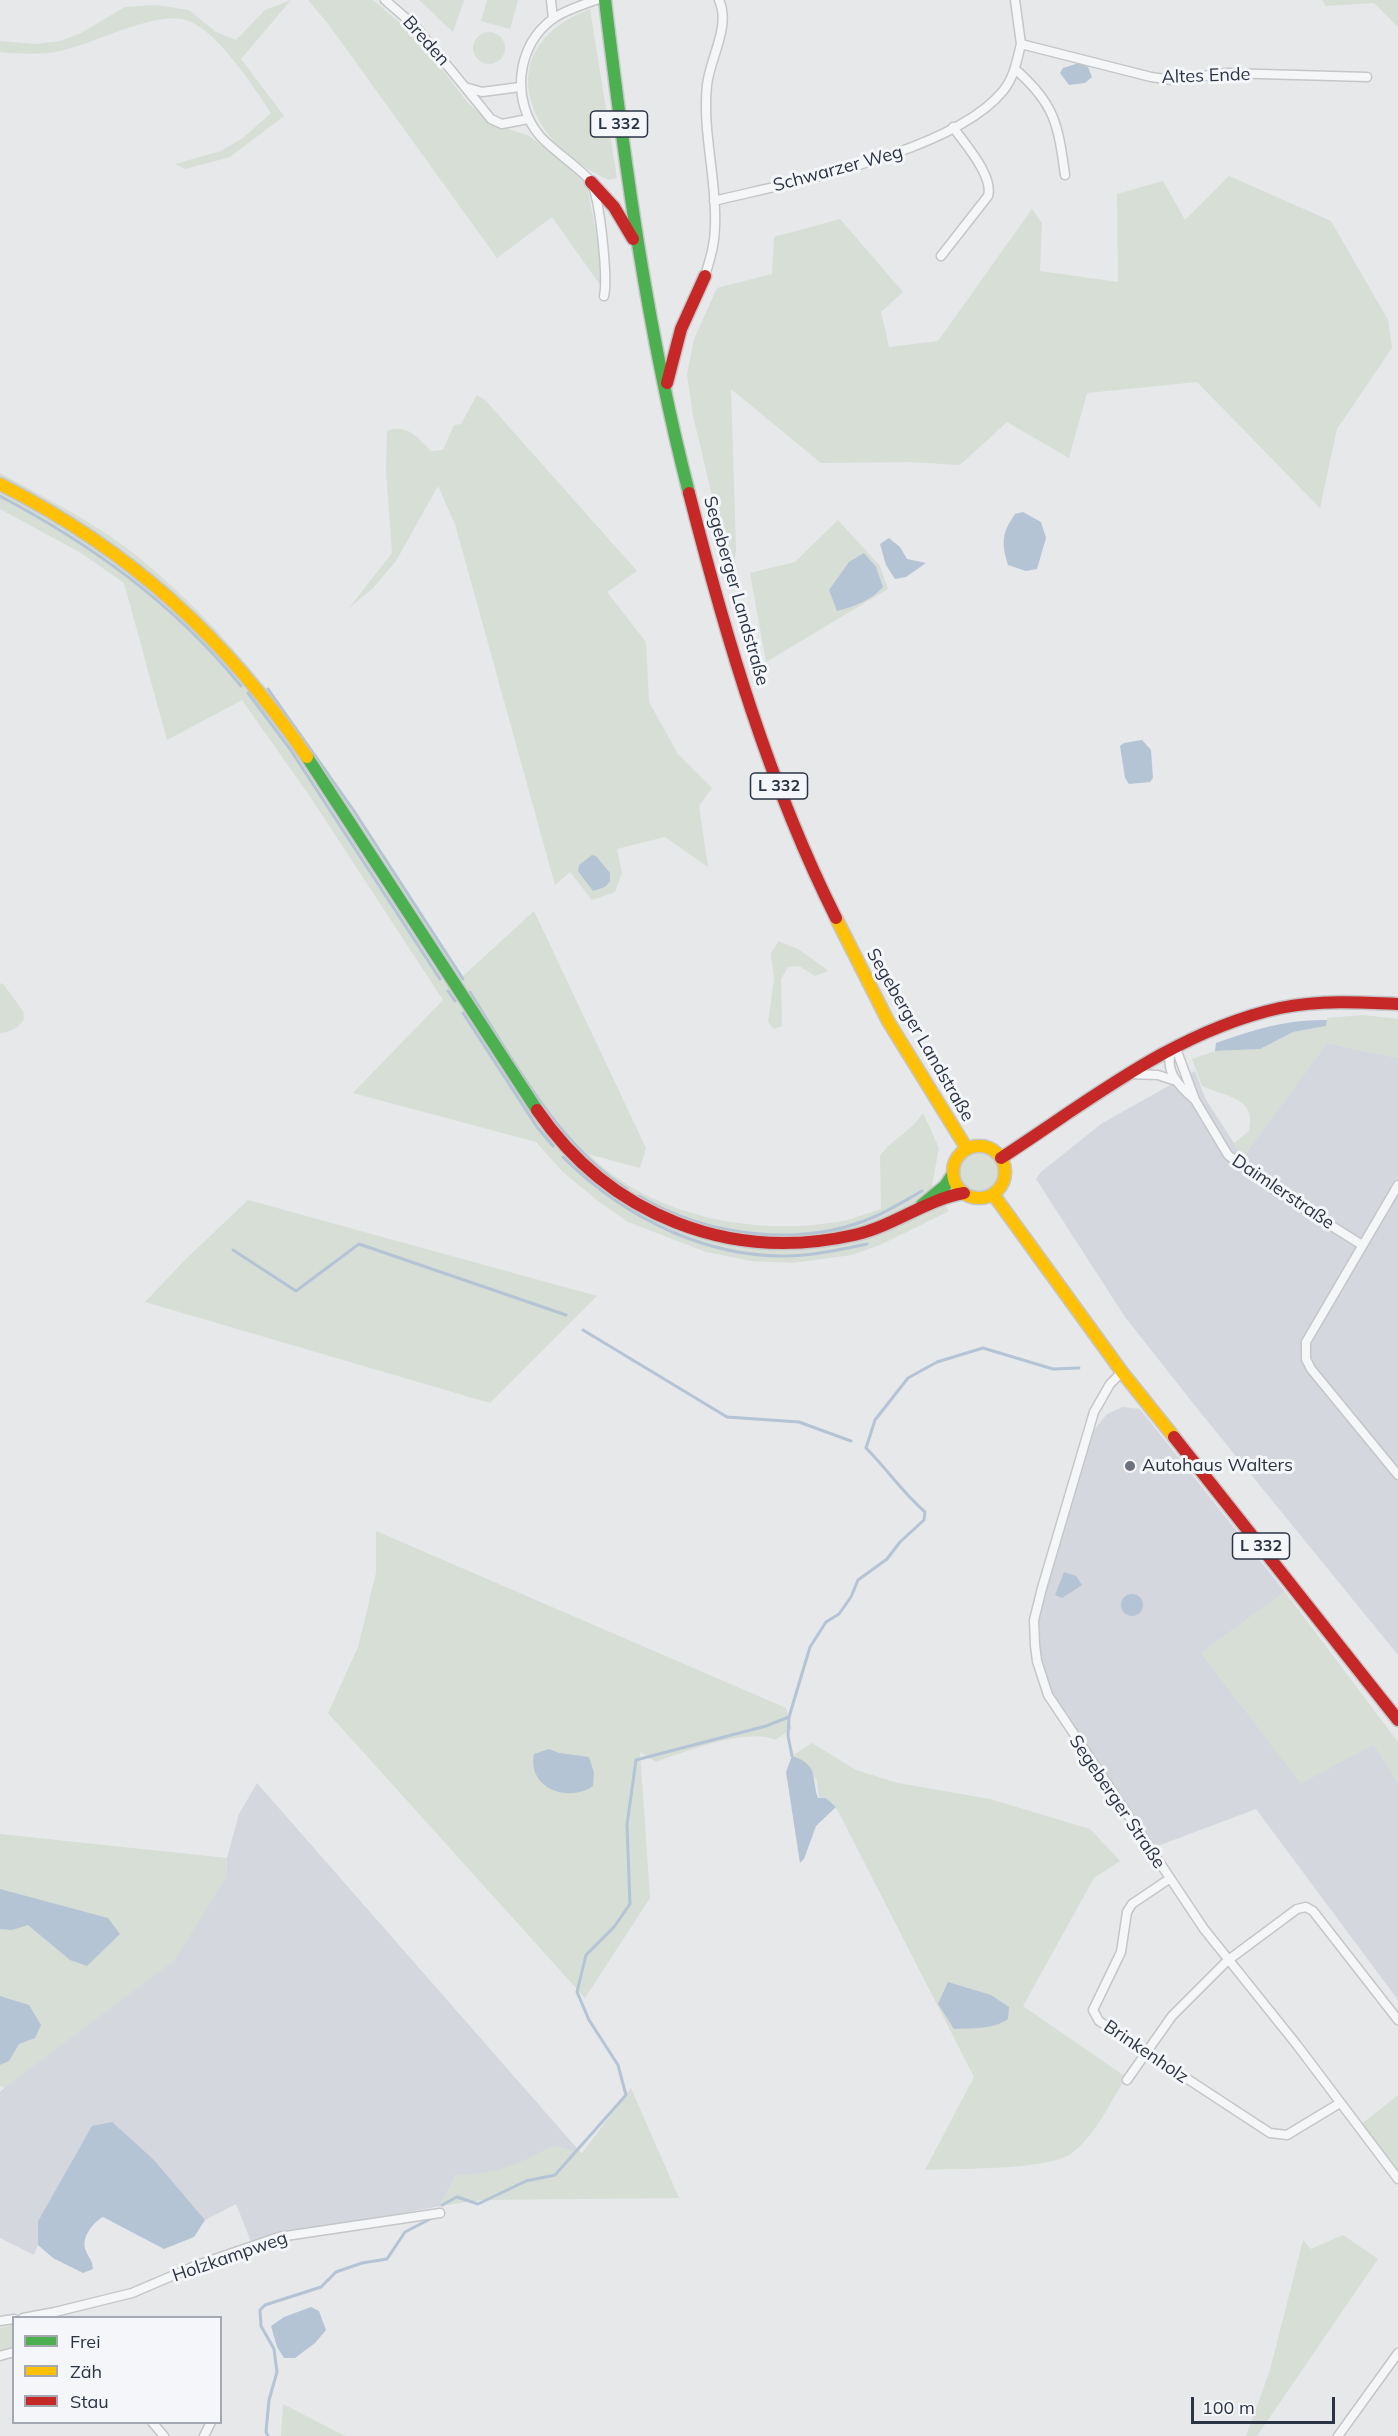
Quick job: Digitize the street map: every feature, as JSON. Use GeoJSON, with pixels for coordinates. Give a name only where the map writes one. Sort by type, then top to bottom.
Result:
{"type":"FeatureCollection","features":[{"type":"Feature","properties":{"kind":"main road","name":"Segeberger Landstraße"},"geometry":{"type":"LineString","coordinates":[[605,0],[616,104],[638,248],[666,393],[685,480],[731,645],[801,843],[846,939],[885,1013],[941,1112],[967,1149]]}},
{"type":"Feature","properties":{"kind":"main road"},"geometry":{"type":"LineString","coordinates":[[591,182],[614,207],[638,248]]}},
{"type":"Feature","properties":{"kind":"main road"},"geometry":{"type":"LineString","coordinates":[[666,393],[669,367],[681,329],[705,276]]}},
{"type":"Feature","properties":{"kind":"main road"},"geometry":{"type":"LineString","coordinates":[[0,484],[65,518],[127,561],[178,604],[229,656],[309,759],[549,1128],[579,1161],[606,1185],[645,1211],[692,1231],[762,1244],[812,1243],[877,1228],[952,1195],[964,1193],[979,1198],[993,1194],[1000,1187],[1004,1176],[1001,1158],[987,1147],[967,1149],[956,1160],[953,1174],[945,1186],[914,1211]]}},
{"type":"Feature","properties":{"kind":"main road"},"geometry":{"type":"LineString","coordinates":[[1001,1158],[1175,1046],[1228,1021],[1287,1005],[1364,1000],[1398,1004]]}},
{"type":"Feature","properties":{"kind":"main road"},"geometry":{"type":"LineString","coordinates":[[953,1174],[956,1184],[964,1193]]}},
{"type":"Feature","properties":{"kind":"main road","name":"L 332"},"geometry":{"type":"LineString","coordinates":[[993,1194],[1122,1372],[1398,1720]]}},
{"type":"Feature","properties":{"kind":"street","name":"Breden"},"geometry":{"type":"LineString","coordinates":[[385,0],[415,26],[491,119],[502,124],[528,119]]}},
{"type":"Feature","properties":{"kind":"street"},"geometry":{"type":"LineString","coordinates":[[551,0],[553,19]]}},
{"type":"Feature","properties":{"kind":"street"},"geometry":{"type":"LineString","coordinates":[[596,0],[553,19],[541,32],[527,53],[521,73],[520,87],[522,105],[528,119],[557,154],[591,182],[604,252],[607,283],[604,296]]}},
{"type":"Feature","properties":{"kind":"street"},"geometry":{"type":"LineString","coordinates":[[705,276],[714,242],[714,201],[708,144],[707,84],[722,21],[719,0]]}},
{"type":"Feature","properties":{"kind":"street"},"geometry":{"type":"LineString","coordinates":[[1015,0],[1021,44]]}},
{"type":"Feature","properties":{"kind":"street","name":"Schwarzer Weg"},"geometry":{"type":"LineString","coordinates":[[714,201],[903,152],[953,127],[992,102],[1004,91],[1015,69],[1021,44]]}},
{"type":"Feature","properties":{"kind":"street","name":"Altes Ende"},"geometry":{"type":"LineString","coordinates":[[1021,44],[1123,68],[1151,77],[1173,80],[1226,74],[1367,77]]}},
{"type":"Feature","properties":{"kind":"street"},"geometry":{"type":"LineString","coordinates":[[1015,69],[1044,96],[1054,116],[1065,175]]}},
{"type":"Feature","properties":{"kind":"street"},"geometry":{"type":"LineString","coordinates":[[464,87],[482,92],[520,87]]}},
{"type":"Feature","properties":{"kind":"street"},"geometry":{"type":"LineString","coordinates":[[941,256],[988,196],[990,189],[986,177],[953,127]]}},
{"type":"Feature","properties":{"kind":"street"},"geometry":{"type":"LineString","coordinates":[[1175,1046],[1169,1065],[1178,1082]]}},
{"type":"Feature","properties":{"kind":"street","name":"Daimlerstraße"},"geometry":{"type":"LineString","coordinates":[[1175,1046],[1196,1100],[1228,1155],[1242,1168],[1362,1245]]}},
{"type":"Feature","properties":{"kind":"street"},"geometry":{"type":"LineString","coordinates":[[1130,1074],[1158,1075],[1178,1082]]}},
{"type":"Feature","properties":{"kind":"street","name":"Daimlerstraße"},"geometry":{"type":"LineString","coordinates":[[1178,1082],[1196,1100]]}},
{"type":"Feature","properties":{"kind":"street"},"geometry":{"type":"LineString","coordinates":[[1398,1185],[1306,1342],[1306,1359],[1398,1475]]}},
{"type":"Feature","properties":{"kind":"street","name":"Segeberger Straße"},"geometry":{"type":"LineString","coordinates":[[1122,1372],[1110,1384],[1094,1412],[1080,1453],[1034,1620],[1037,1661],[1048,1695],[1169,1879],[1227,1961],[1297,2045],[1398,2179]]}},
{"type":"Feature","properties":{"kind":"street","name":"Brinkenholz"},"geometry":{"type":"LineString","coordinates":[[1169,1879],[1132,1904],[1127,1912],[1121,1952],[1093,2010],[1099,2021],[1270,2133],[1287,2135],[1340,2103]]}},
{"type":"Feature","properties":{"kind":"street"},"geometry":{"type":"LineString","coordinates":[[1127,2080],[1167,2022],[1227,1961],[1297,1909],[1306,1907],[1313,1911],[1398,2020]]}},
{"type":"Feature","properties":{"kind":"street","name":"Holzkampweg"},"geometry":{"type":"LineString","coordinates":[[34,2316],[72,2309],[132,2293],[200,2264],[279,2236],[440,2213]]}},
{"type":"Feature","properties":{"kind":"street"},"geometry":{"type":"LineString","coordinates":[[1338,2436],[1398,2353]]}},
{"type":"Feature","properties":{"kind":"street"},"geometry":{"type":"LineString","coordinates":[[154,2424],[164,2436]]}},
{"type":"Feature","properties":{"kind":"shaded area"},"geometry":{"type":"Polygon","coordinates":[[[291,0],[241,59],[284,116],[230,157],[185,169],[175,164],[221,151],[243,138],[271,113],[234,61],[200,27],[176,18],[161,19],[60,51],[30,54],[0,52],[0,41],[35,44],[61,41],[81,33],[125,7],[156,5],[189,10],[216,32],[236,40],[265,10],[291,0]]]}},
{"type":"Feature","properties":{"kind":"shaded area"},"geometry":{"type":"Polygon","coordinates":[[[308,0],[373,0],[418,38],[468,103],[491,123],[529,136],[563,162],[587,186],[599,248],[603,289],[552,217],[497,258],[329,25],[308,0]]]}},
{"type":"Feature","properties":{"kind":"shaded area"},"geometry":{"type":"Polygon","coordinates":[[[419,0],[464,0],[453,32],[419,0]]]}},
{"type":"Feature","properties":{"kind":"shaded area"},"geometry":{"type":"Polygon","coordinates":[[[487,0],[518,0],[510,29],[481,21],[487,0]]]}},
{"type":"Feature","properties":{"kind":"shaded area"},"geometry":{"type":"Polygon","coordinates":[[[1322,0],[1398,0],[1398,27],[1374,3],[1326,6],[1322,0]]]}},
{"type":"Feature","properties":{"kind":"shaded area"},"geometry":{"type":"Polygon","coordinates":[[[590,9],[617,178],[609,180],[580,164],[557,144],[539,121],[530,96],[529,71],[538,48],[558,26],[590,9]]]}},
{"type":"Feature","properties":{"kind":"shaded area"},"geometry":{"type":"Polygon","coordinates":[[[489,32],[500,37],[505,48],[500,59],[489,64],[478,59],[473,48],[478,37],[489,32]]]}},
{"type":"Feature","properties":{"kind":"shaded area"},"geometry":{"type":"Polygon","coordinates":[[[1229,176],[1331,221],[1388,320],[1392,348],[1337,429],[1320,508],[1197,382],[1087,393],[1069,458],[1007,422],[960,465],[909,462],[821,463],[731,389],[736,550],[732,579],[693,416],[687,374],[694,339],[717,288],[772,274],[774,237],[840,219],[903,292],[881,312],[889,347],[938,341],[1032,209],[1042,223],[1040,271],[1118,282],[1117,194],[1163,181],[1185,220],[1229,176]]]}},
{"type":"Feature","properties":{"kind":"shaded area"},"geometry":{"type":"Polygon","coordinates":[[[477,395],[486,401],[637,571],[607,592],[646,642],[649,702],[678,754],[712,788],[699,806],[708,867],[665,837],[617,849],[622,873],[615,892],[592,900],[570,872],[555,885],[455,524],[438,486],[396,561],[373,588],[349,608],[392,553],[386,470],[387,431],[406,430],[431,451],[443,450],[454,425],[461,424],[477,395]]]}},
{"type":"Feature","properties":{"kind":"shaded area"},"geometry":{"type":"Polygon","coordinates":[[[0,473],[109,535],[143,561],[192,605],[237,653],[318,757],[462,977],[534,911],[646,1148],[640,1168],[588,1154],[613,1175],[642,1193],[704,1217],[771,1226],[804,1226],[843,1221],[881,1209],[880,1156],[923,1113],[939,1148],[932,1185],[949,1211],[880,1245],[852,1255],[792,1263],[751,1261],[706,1252],[628,1222],[563,1172],[536,1142],[353,1093],[443,1000],[311,798],[242,700],[167,740],[124,583],[81,553],[0,509],[0,473]]]}},
{"type":"Feature","properties":{"kind":"shaded area"},"geometry":{"type":"Polygon","coordinates":[[[838,520],[880,566],[888,589],[766,662],[750,573],[795,562],[838,520]]]}},
{"type":"Feature","properties":{"kind":"shaded area"},"geometry":{"type":"Polygon","coordinates":[[[778,941],[798,949],[829,971],[815,976],[799,966],[788,967],[781,979],[782,1026],[774,1029],[768,1022],[774,979],[771,954],[778,941]]]}},
{"type":"Feature","properties":{"kind":"shaded area"},"geometry":{"type":"Polygon","coordinates":[[[0,983],[4,985],[23,1011],[24,1019],[14,1029],[0,1033],[0,983]]]}},
{"type":"Feature","properties":{"kind":"shaded area"},"geometry":{"type":"Polygon","coordinates":[[[1363,1015],[1398,1019],[1398,1058],[1327,1043],[1243,1158],[1233,1144],[1249,1131],[1248,1111],[1244,1104],[1237,1100],[1202,1086],[1192,1059],[1215,1051],[1260,1049],[1293,1032],[1326,1026],[1327,1018],[1363,1015]]]}},
{"type":"Feature","properties":{"kind":"shaded area"},"geometry":{"type":"Polygon","coordinates":[[[1327,1043],[1398,1058],[1398,1655],[1125,1317],[1036,1179],[1041,1172],[1101,1124],[1195,1071],[1205,1098],[1243,1157],[1327,1043]]]}},
{"type":"Feature","properties":{"kind":"shaded area"},"geometry":{"type":"Polygon","coordinates":[[[979,1153],[986,1154],[992,1159],[997,1165],[997,1179],[992,1185],[986,1190],[979,1191],[972,1190],[966,1185],[961,1179],[960,1172],[961,1165],[966,1159],[972,1154],[979,1153]]]}},
{"type":"Feature","properties":{"kind":"shaded area"},"geometry":{"type":"Polygon","coordinates":[[[248,1200],[597,1296],[490,1403],[145,1302],[248,1200]]]}},
{"type":"Feature","properties":{"kind":"shaded area"},"geometry":{"type":"Polygon","coordinates":[[[1123,1407],[1140,1409],[1285,1592],[1201,1653],[1301,1783],[1374,1744],[1398,1783],[1398,2000],[1256,1809],[1155,1847],[1137,1827],[1051,1699],[1038,1660],[1036,1621],[1093,1431],[1107,1414],[1123,1407]]]}},
{"type":"Feature","properties":{"kind":"shaded area"},"geometry":{"type":"Polygon","coordinates":[[[376,1531],[786,1708],[792,1729],[775,1740],[749,1737],[716,1742],[656,1762],[640,1752],[650,1898],[585,1998],[328,1713],[358,1647],[376,1573],[376,1531]]]}},
{"type":"Feature","properties":{"kind":"shaded area"},"geometry":{"type":"Polygon","coordinates":[[[1285,1592],[1398,1742],[1398,1783],[1374,1744],[1301,1784],[1201,1653],[1285,1592]]]}},
{"type":"Feature","properties":{"kind":"shaded area"},"geometry":{"type":"Polygon","coordinates":[[[812,1743],[856,1770],[898,1783],[990,1799],[1090,1829],[1120,1861],[1094,1878],[1023,2006],[1126,2077],[1095,2128],[1072,2153],[1060,2159],[1023,2166],[925,2170],[974,2077],[836,1807],[826,1798],[819,1798],[817,1780],[792,1756],[812,1743]]]}},
{"type":"Feature","properties":{"kind":"shaded area"},"geometry":{"type":"Polygon","coordinates":[[[257,1783],[582,2154],[554,2146],[522,2162],[483,2175],[456,2175],[440,2206],[280,2236],[252,2244],[236,2204],[205,2220],[155,2161],[92,2127],[38,2221],[38,2245],[34,2255],[0,2238],[0,2092],[226,1878],[227,1858],[239,1814],[257,1783]]]}},
{"type":"Feature","properties":{"kind":"shaded area"},"geometry":{"type":"Polygon","coordinates":[[[0,1834],[227,1858],[226,1878],[175,1960],[4,2088],[0,2086],[0,1834]]]}},
{"type":"Feature","properties":{"kind":"shaded area"},"geometry":{"type":"Polygon","coordinates":[[[631,2088],[679,2198],[483,2200],[440,2206],[456,2175],[483,2173],[507,2167],[554,2146],[582,2153],[631,2088]]]}},
{"type":"Feature","properties":{"kind":"shaded area"},"geometry":{"type":"Polygon","coordinates":[[[1398,2095],[1398,2170],[1366,2132],[1363,2123],[1398,2095]]]}},
{"type":"Feature","properties":{"kind":"shaded area"},"geometry":{"type":"Polygon","coordinates":[[[1343,2235],[1378,2259],[1257,2436],[1246,2436],[1270,2370],[1303,2240],[1311,2249],[1343,2235]]]}},
{"type":"Feature","properties":{"kind":"shaded area"},"geometry":{"type":"Polygon","coordinates":[[[12,2325],[12,2350],[0,2352],[0,2328],[12,2325]]]}},
{"type":"Feature","properties":{"kind":"shaded area"},"geometry":{"type":"Polygon","coordinates":[[[283,2404],[345,2436],[281,2436],[283,2404]]]}},
{"type":"Feature","properties":{"kind":"water"},"geometry":{"type":"Polygon","coordinates":[[[1079,63],[1088,67],[1092,77],[1085,83],[1069,85],[1060,73],[1063,68],[1079,63]]]}},
{"type":"Feature","properties":{"kind":"water"},"geometry":{"type":"Polygon","coordinates":[[[1023,512],[1041,522],[1046,538],[1037,569],[1026,571],[1008,565],[1004,550],[1005,532],[1015,514],[1023,512]]]}},
{"type":"Feature","properties":{"kind":"water"},"geometry":{"type":"Polygon","coordinates":[[[889,538],[900,547],[907,559],[926,563],[906,577],[895,579],[886,565],[880,544],[889,538]]]}},
{"type":"Feature","properties":{"kind":"water"},"geometry":{"type":"Polygon","coordinates":[[[864,553],[876,567],[883,587],[862,602],[837,611],[829,590],[849,562],[864,553]]]}},
{"type":"Feature","properties":{"kind":"water"},"geometry":{"type":"Polygon","coordinates":[[[1142,740],[1151,750],[1153,778],[1150,782],[1129,784],[1125,778],[1120,746],[1124,743],[1142,740]]]}},
{"type":"Feature","properties":{"kind":"water"},"geometry":{"type":"Polygon","coordinates":[[[592,855],[596,856],[610,873],[610,881],[605,887],[593,891],[578,871],[579,865],[592,855]]]}},
{"type":"Feature","properties":{"kind":"water"},"geometry":{"type":"Polygon","coordinates":[[[1327,1020],[1326,1026],[1293,1032],[1260,1049],[1215,1051],[1216,1043],[1257,1030],[1298,1021],[1327,1020]]]}},
{"type":"Feature","properties":{"kind":"water"},"geometry":{"type":"Polygon","coordinates":[[[1064,1572],[1076,1576],[1082,1585],[1062,1598],[1055,1595],[1064,1572]]]}},
{"type":"Feature","properties":{"kind":"water"},"geometry":{"type":"Polygon","coordinates":[[[1132,1594],[1140,1597],[1143,1605],[1140,1613],[1132,1616],[1124,1613],[1121,1605],[1124,1597],[1132,1594]]]}},
{"type":"Feature","properties":{"kind":"water"},"geometry":{"type":"Polygon","coordinates":[[[549,1749],[559,1753],[589,1757],[594,1773],[593,1786],[583,1791],[562,1793],[543,1784],[534,1766],[534,1754],[549,1749]]]}},
{"type":"Feature","properties":{"kind":"water"},"geometry":{"type":"Polygon","coordinates":[[[792,1756],[811,1768],[818,1798],[826,1798],[836,1807],[816,1826],[804,1859],[800,1863],[786,1772],[792,1756]]]}},
{"type":"Feature","properties":{"kind":"water"},"geometry":{"type":"Polygon","coordinates":[[[0,1889],[108,1918],[120,1934],[87,1966],[70,1960],[28,1925],[12,1930],[0,1929],[0,1889]]]}},
{"type":"Feature","properties":{"kind":"water"},"geometry":{"type":"Polygon","coordinates":[[[948,1982],[991,1995],[1009,2007],[1008,2019],[989,2027],[954,2029],[938,2004],[948,1982]]]}},
{"type":"Feature","properties":{"kind":"water"},"geometry":{"type":"Polygon","coordinates":[[[0,1996],[29,2005],[41,2025],[35,2038],[19,2044],[9,2061],[0,2065],[0,1996]]]}},
{"type":"Feature","properties":{"kind":"water"},"geometry":{"type":"Polygon","coordinates":[[[112,2122],[155,2161],[205,2220],[194,2237],[164,2249],[103,2217],[95,2223],[86,2236],[85,2246],[93,2269],[83,2273],[53,2258],[38,2245],[38,2221],[92,2126],[112,2122]]]}},
{"type":"Feature","properties":{"kind":"water"},"geometry":{"type":"Polygon","coordinates":[[[311,2307],[319,2311],[326,2330],[315,2343],[295,2358],[284,2358],[277,2347],[271,2326],[284,2317],[311,2307]]]}},
{"type":"Feature","properties":{"kind":"waterway"},"geometry":{"type":"LineString","coordinates":[[0,496],[67,535],[130,579],[188,629],[241,686]]}},
{"type":"Feature","properties":{"kind":"waterway"},"geometry":{"type":"LineString","coordinates":[[268,689],[354,811],[463,979]]}},
{"type":"Feature","properties":{"kind":"waterway"},"geometry":{"type":"LineString","coordinates":[[248,693],[290,749],[440,979]]}},
{"type":"Feature","properties":{"kind":"waterway"},"geometry":{"type":"LineString","coordinates":[[448,991],[455,1001]]}},
{"type":"Feature","properties":{"kind":"waterway"},"geometry":{"type":"LineString","coordinates":[[470,992],[539,1100],[580,1150],[602,1171],[627,1189]]}},
{"type":"Feature","properties":{"kind":"waterway"},"geometry":{"type":"LineString","coordinates":[[463,1013],[537,1127],[553,1146]]}},
{"type":"Feature","properties":{"kind":"waterway"},"geometry":{"type":"LineString","coordinates":[[563,1157],[614,1200],[673,1232],[705,1244],[737,1252],[770,1256],[804,1255],[867,1244]]}},
{"type":"Feature","properties":{"kind":"waterway"},"geometry":{"type":"LineString","coordinates":[[639,1196],[665,1210],[723,1229],[754,1234],[785,1235],[815,1233],[845,1227],[874,1217],[922,1191]]}},
{"type":"Feature","properties":{"kind":"waterway"},"geometry":{"type":"LineString","coordinates":[[233,1250],[296,1291],[359,1244],[566,1315]]}},
{"type":"Feature","properties":{"kind":"waterway"},"geometry":{"type":"LineString","coordinates":[[583,1330],[727,1417],[799,1422],[851,1441]]}},
{"type":"Feature","properties":{"kind":"waterway"},"geometry":{"type":"LineString","coordinates":[[792,1756],[788,1736],[789,1717],[810,1647],[826,1622],[839,1614],[851,1597],[858,1580],[887,1559],[900,1542],[924,1520],[925,1512],[866,1448],[875,1420],[908,1378],[937,1362],[983,1348],[1053,1369],[1079,1368]]}},
{"type":"Feature","properties":{"kind":"waterway"},"geometry":{"type":"LineString","coordinates":[[442,2205],[457,2197],[478,2204],[526,2181],[555,2175],[626,2095],[618,2065],[589,2020],[577,1992],[586,1955],[614,1927],[630,1904],[627,1825],[636,1760],[766,1726],[789,1717]]}},
{"type":"Feature","properties":{"kind":"waterway"},"geometry":{"type":"LineString","coordinates":[[268,2436],[266,2432],[269,2400],[277,2372],[274,2349],[261,2326],[260,2310],[265,2305],[321,2287],[336,2272],[362,2263],[387,2259],[405,2232],[434,2217]]}},
{"type":"Feature","properties":{"kind":"traffic: fast"},"geometry":{"type":"LineString","coordinates":[[605,0],[629,186],[649,310],[689,493]]}},
{"type":"Feature","properties":{"kind":"traffic: fast"},"geometry":{"type":"LineString","coordinates":[[307,757],[537,1110]]}},
{"type":"Feature","properties":{"kind":"traffic: fast"},"geometry":{"type":"LineString","coordinates":[[922,1205],[945,1186],[953,1174]]}},
{"type":"Feature","properties":{"kind":"traffic: slow"},"geometry":{"type":"LineString","coordinates":[[0,484],[91,538],[172,600],[243,673],[307,757]]}},
{"type":"Feature","properties":{"kind":"traffic: slow"},"geometry":{"type":"LineString","coordinates":[[836,918],[888,1021],[967,1149]]}},
{"type":"Feature","properties":{"kind":"traffic: slow"},"geometry":{"type":"LineString","coordinates":[[979,1146],[993,1150],[1001,1158],[1005,1172],[1001,1186],[993,1194],[979,1198],[965,1194],[957,1186],[953,1172],[957,1158],[965,1150],[979,1146]]}},
{"type":"Feature","properties":{"kind":"traffic: slow"},"geometry":{"type":"LineString","coordinates":[[993,1194],[1122,1372],[1174,1437]]}},
{"type":"Feature","properties":{"kind":"traffic: jam"},"geometry":{"type":"LineString","coordinates":[[591,182],[614,207],[633,239]]}},
{"type":"Feature","properties":{"kind":"traffic: jam"},"geometry":{"type":"LineString","coordinates":[[667,383],[681,329],[705,276]]}},
{"type":"Feature","properties":{"kind":"traffic: jam"},"geometry":{"type":"LineString","coordinates":[[689,493],[718,602],[751,710],[790,815],[836,918]]}},
{"type":"Feature","properties":{"kind":"traffic: jam"},"geometry":{"type":"LineString","coordinates":[[1001,1158],[1134,1070],[1204,1033],[1280,1008],[1324,1003],[1398,1004]]}},
{"type":"Feature","properties":{"kind":"traffic: jam"},"geometry":{"type":"LineString","coordinates":[[537,1110],[566,1147],[599,1178],[636,1203],[676,1222],[718,1235],[762,1242],[807,1242],[854,1235],[882,1226],[950,1196],[964,1193]]}},
{"type":"Feature","properties":{"kind":"traffic: jam"},"geometry":{"type":"LineString","coordinates":[[1174,1437],[1398,1720]]}},
{"type":"Feature","properties":{"kind":"place","name":"Autohaus Walters"},"geometry":{"type":"Point","coordinates":[1130,1466]}}]}
